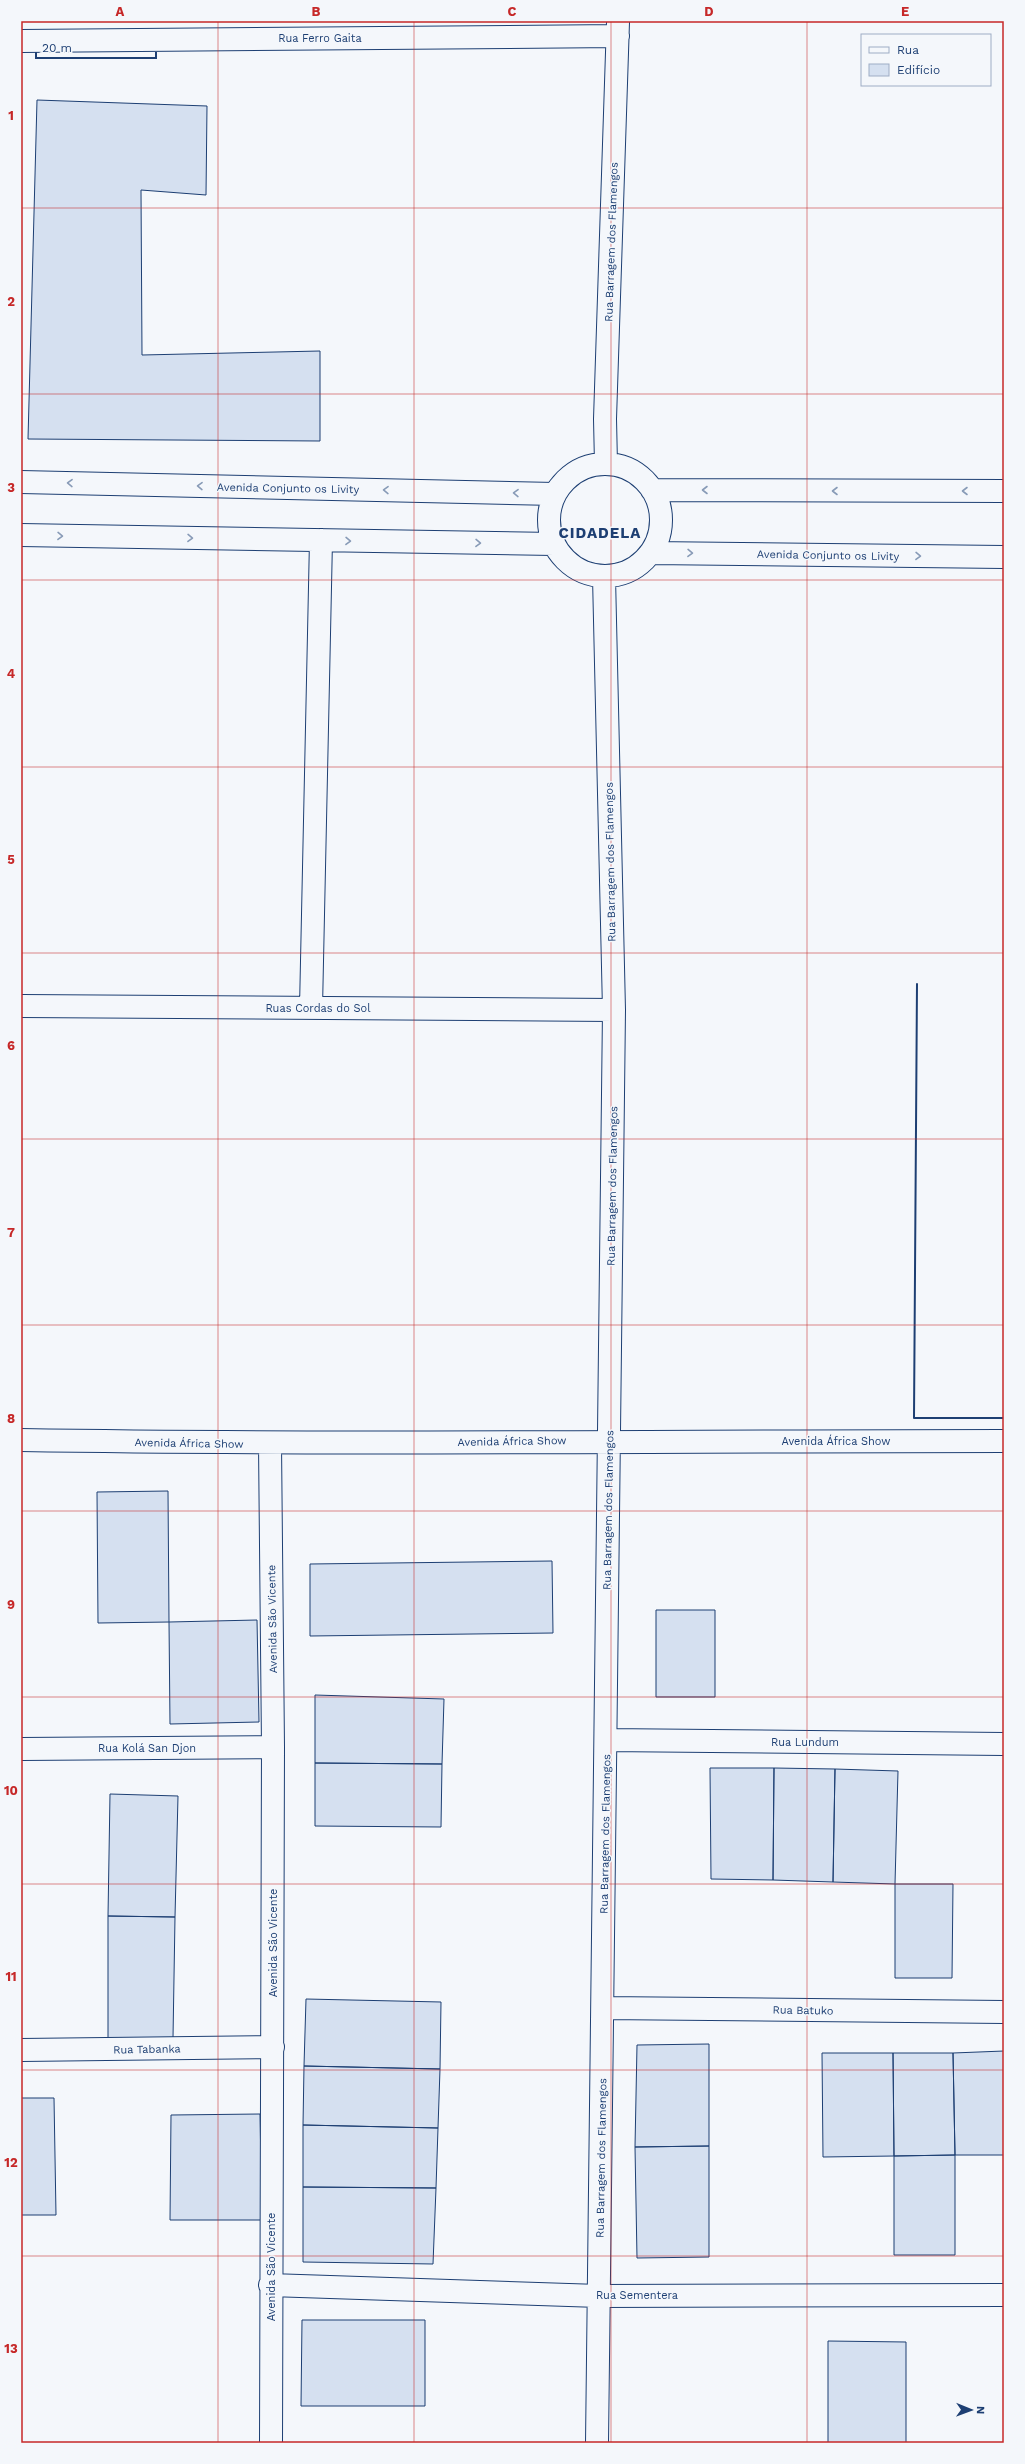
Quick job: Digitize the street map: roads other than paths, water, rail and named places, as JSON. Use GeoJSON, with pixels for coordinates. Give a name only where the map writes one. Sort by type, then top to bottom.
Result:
{"type":"FeatureCollection","features":[{"type":"Feature","properties":{"kind":"street","name":"Rua Ferro Gaita"},"geometry":{"type":"LineString","coordinates":[[21,41],[618,28]]}},
{"type":"Feature","properties":{"kind":"street","name":"Rua Barragem dos Flamengos"},"geometry":{"type":"LineString","coordinates":[[606,464],[605,419],[618,28]]}},
{"type":"Feature","properties":{"kind":"street"},"geometry":{"type":"LineString","coordinates":[[606,464],[615,464],[633,471],[647,483],[652,490],[658,503],[661,521],[656,544],[651,552],[630,571],[604,577],[585,573],[575,568],[563,558],[554,544],[549,523],[550,510],[555,494],[565,480],[578,470],[606,464]]}},
{"type":"Feature","properties":{"kind":"street","name":"Avenida Conjunto os Livity"},"geometry":{"type":"LineString","coordinates":[[21,482],[555,494]]}},
{"type":"Feature","properties":{"kind":"street"},"geometry":{"type":"LineString","coordinates":[[652,490],[1004,492]]}},
{"type":"Feature","properties":{"kind":"street"},"geometry":{"type":"LineString","coordinates":[[21,535],[554,544]]}},
{"type":"Feature","properties":{"kind":"street"},"geometry":{"type":"LineString","coordinates":[[311,1008],[321,540]]}},
{"type":"Feature","properties":{"kind":"street","name":"Avenida Conjunto os Livity"},"geometry":{"type":"LineString","coordinates":[[651,552],[1004,557]]}},
{"type":"Feature","properties":{"kind":"street","name":"Rua Barragem dos Flamengos"},"geometry":{"type":"LineString","coordinates":[[597,2443],[614,1010],[604,577]]}},
{"type":"Feature","properties":{"kind":"street","name":"Ruas Cordas do Sol"},"geometry":{"type":"LineString","coordinates":[[21,1006],[614,1010]]}},
{"type":"Feature","properties":{"kind":"street","name":"Avenida África Show"},"geometry":{"type":"LineString","coordinates":[[21,1440],[270,1444],[609,1441],[1004,1442]]}},
{"type":"Feature","properties":{"kind":"street","name":"Avenida São Vicente"},"geometry":{"type":"LineString","coordinates":[[270,1444],[273,1747],[273,2047],[270,2285],[271,2443]]}},
{"type":"Feature","properties":{"kind":"street","name":"Rua Lundum"},"geometry":{"type":"LineString","coordinates":[[606,1740],[1004,1744]]}},
{"type":"Feature","properties":{"kind":"street","name":"Rua Kolá San Djon"},"geometry":{"type":"LineString","coordinates":[[21,1749],[273,1747]]}},
{"type":"Feature","properties":{"kind":"street","name":"Rua Batuko"},"geometry":{"type":"LineString","coordinates":[[603,2008],[1004,2012]]}},
{"type":"Feature","properties":{"kind":"street","name":"Rua Tabanka"},"geometry":{"type":"LineString","coordinates":[[21,2050],[273,2047]]}},
{"type":"Feature","properties":{"kind":"street","name":"Rua Sementera"},"geometry":{"type":"LineString","coordinates":[[270,2285],[599,2296],[1004,2295]]}},
{"type":"Feature","properties":{"kind":"district","name":"CIDADELA"},"geometry":{"type":"Point","coordinates":[600,533]}}]}
